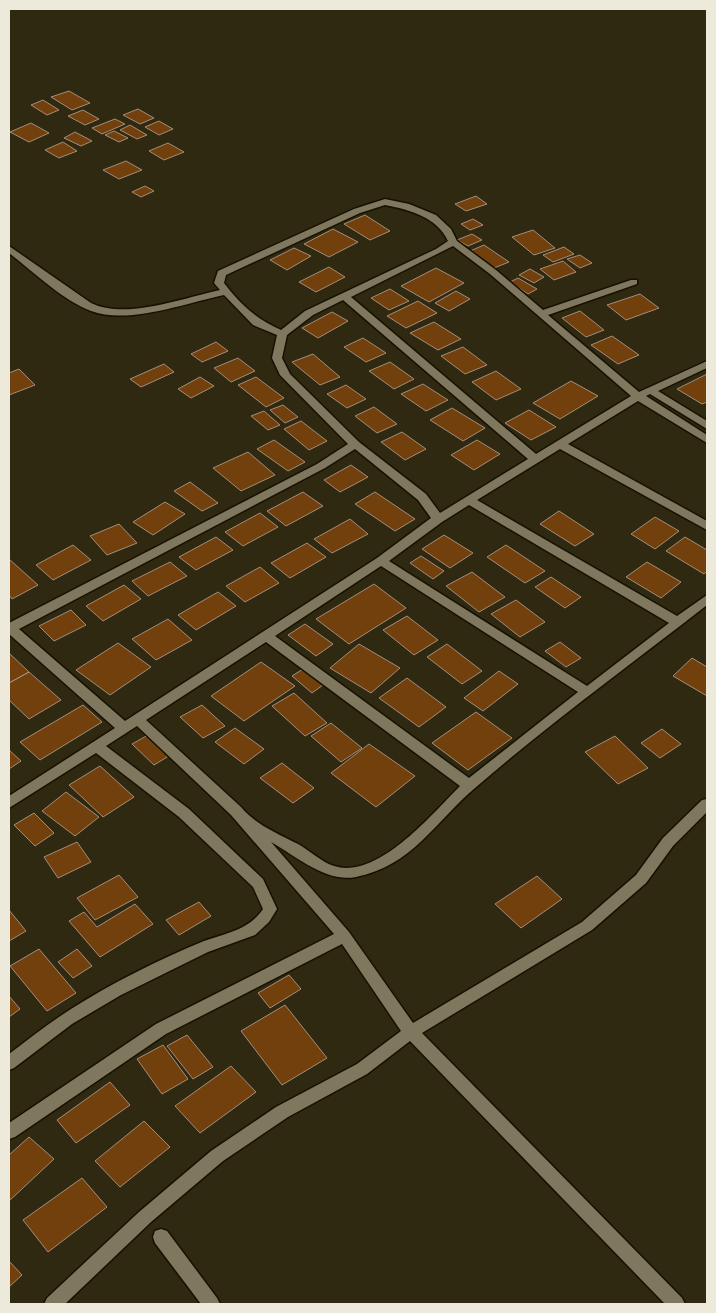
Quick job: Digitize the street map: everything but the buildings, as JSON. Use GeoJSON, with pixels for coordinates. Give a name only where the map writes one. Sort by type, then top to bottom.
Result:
{"type":"FeatureCollection","features":[{"type":"Feature","properties":{"kind":"street"},"geometry":{"type":"LineString","coordinates":[[282,334],[257,323],[225,292],[219,283],[221,273],[358,211],[385,202],[406,206],[433,217],[448,231],[453,242],[493,272],[638,396],[707,440]]}},
{"type":"Feature","properties":{"kind":"street"},"geometry":{"type":"LineString","coordinates":[[438,519],[422,497],[355,444],[285,375],[277,358],[282,334],[308,313],[453,242]]}},
{"type":"Feature","properties":{"kind":"street"},"geometry":{"type":"LineString","coordinates":[[9,249],[77,300],[89,307],[106,312],[140,310],[225,292]]}},
{"type":"Feature","properties":{"kind":"street"},"geometry":{"type":"LineString","coordinates":[[541,314],[634,282]]}},
{"type":"Feature","properties":{"kind":"street"},"geometry":{"type":"LineString","coordinates":[[344,296],[535,459]]}},
{"type":"Feature","properties":{"kind":"street"},"geometry":{"type":"LineString","coordinates":[[9,803],[381,561],[438,519],[638,396],[707,364]]}},
{"type":"Feature","properties":{"kind":"street"},"geometry":{"type":"LineString","coordinates":[[650,390],[707,426]]}},
{"type":"Feature","properties":{"kind":"street"},"geometry":{"type":"LineString","coordinates":[[124,728],[10,627],[321,466],[355,444]]}},
{"type":"Feature","properties":{"kind":"street"},"geometry":{"type":"LineString","coordinates":[[560,444],[707,526]]}},
{"type":"Feature","properties":{"kind":"street"},"geometry":{"type":"LineString","coordinates":[[470,501],[677,622]]}},
{"type":"Feature","properties":{"kind":"street"},"geometry":{"type":"LineString","coordinates":[[381,561],[588,692]]}},
{"type":"Feature","properties":{"kind":"street"},"geometry":{"type":"LineString","coordinates":[[244,822],[298,850],[331,871],[355,872],[377,865],[408,847],[469,785],[707,599]]}},
{"type":"Feature","properties":{"kind":"street"},"geometry":{"type":"LineString","coordinates":[[266,636],[469,785]]}},
{"type":"Feature","properties":{"kind":"street"},"geometry":{"type":"LineString","coordinates":[[137,719],[236,811],[344,936],[411,1032],[676,1304]]}},
{"type":"Feature","properties":{"kind":"street"},"geometry":{"type":"LineString","coordinates":[[9,1062],[86,1007],[140,978],[207,946],[248,932],[260,925],[270,909],[258,883],[184,813],[96,746]]}},
{"type":"Feature","properties":{"kind":"street"},"geometry":{"type":"LineString","coordinates":[[53,1304],[145,1217],[217,1156],[282,1112],[362,1069],[411,1032],[587,926],[641,879],[668,842],[707,804]]}},
{"type":"Feature","properties":{"kind":"street"},"geometry":{"type":"LineString","coordinates":[[9,1132],[161,1029],[344,936]]}},
{"type":"Feature","properties":{"kind":"street"},"geometry":{"type":"LineString","coordinates":[[161,1237],[211,1304]]}}]}
